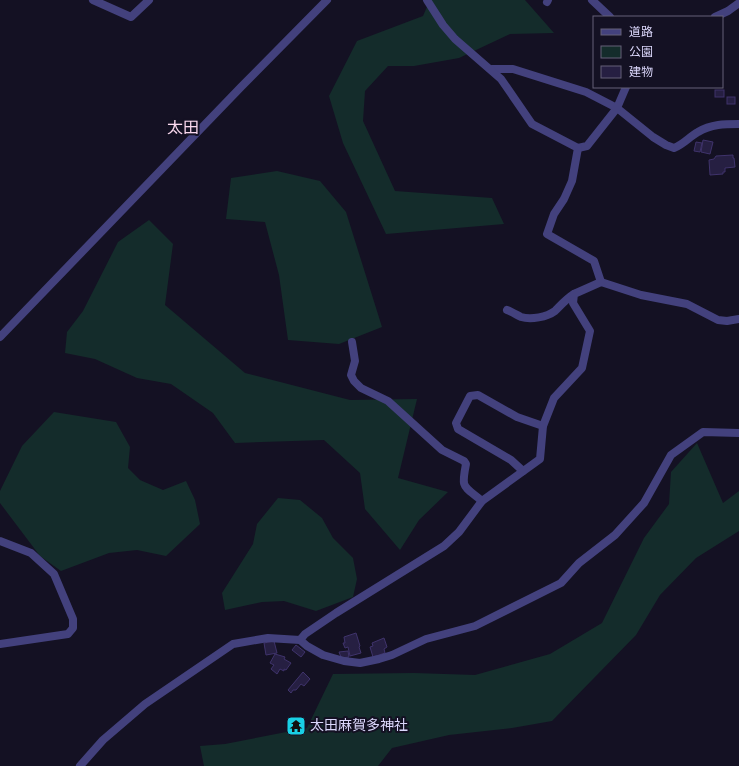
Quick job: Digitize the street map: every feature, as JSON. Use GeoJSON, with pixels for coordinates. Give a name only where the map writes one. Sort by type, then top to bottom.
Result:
{"type":"FeatureCollection","features":[{"type":"Feature","properties":{"kind":"street"},"geometry":{"type":"LineString","coordinates":[[93,0],[131,17],[149,0]]}},
{"type":"Feature","properties":{"kind":"street"},"geometry":{"type":"LineString","coordinates":[[0,337],[327,0]]}},
{"type":"Feature","properties":{"kind":"street"},"geometry":{"type":"LineString","coordinates":[[428,0],[443,25],[455,39],[501,78],[532,124],[578,148],[587,146],[617,108],[626,88]]}},
{"type":"Feature","properties":{"kind":"street"},"geometry":{"type":"LineString","coordinates":[[592,0],[609,16]]}},
{"type":"Feature","properties":{"kind":"street"},"geometry":{"type":"LineString","coordinates":[[717,16],[728,11],[739,3]]}},
{"type":"Feature","properties":{"kind":"street"},"geometry":{"type":"LineString","coordinates":[[492,70],[513,69],[586,92],[617,108],[653,137],[674,148],[683,144],[699,131],[718,124],[739,124]]}},
{"type":"Feature","properties":{"kind":"street"},"geometry":{"type":"LineString","coordinates":[[578,148],[572,181],[564,199],[554,214],[547,234],[594,261],[601,282]]}},
{"type":"Feature","properties":{"kind":"street"},"geometry":{"type":"LineString","coordinates":[[507,310],[522,317],[534,318],[548,315],[574,294],[601,282],[641,294],[687,304],[718,320],[727,322],[739,319]]}},
{"type":"Feature","properties":{"kind":"street"},"geometry":{"type":"LineString","coordinates":[[300,640],[305,634],[336,613],[444,546],[460,532],[482,501],[540,459],[543,426],[554,398],[582,368],[590,330],[573,303],[574,294]]}},
{"type":"Feature","properties":{"kind":"street"},"geometry":{"type":"LineString","coordinates":[[352,342],[355,361],[352,375],[354,380],[361,388],[388,401],[442,450],[464,461],[466,464],[463,481],[464,486],[482,501]]}},
{"type":"Feature","properties":{"kind":"street"},"geometry":{"type":"LineString","coordinates":[[523,472],[511,460],[458,430],[456,423],[470,396],[478,395],[517,417],[543,426]]}},
{"type":"Feature","properties":{"kind":"street"},"geometry":{"type":"LineString","coordinates":[[80,766],[106,736],[145,704],[233,644],[268,638],[300,640],[307,646],[323,655],[344,661],[360,662],[385,657],[426,639],[475,626],[561,583],[579,563],[615,535],[644,503],[671,455],[703,432],[739,433]]}},
{"type":"Feature","properties":{"kind":"street"},"geometry":{"type":"LineString","coordinates":[[0,541],[31,553],[54,574],[73,619],[73,628],[68,634],[0,644]]}},
{"type":"Feature","properties":{"kind":"green space"},"geometry":{"type":"Polygon","coordinates":[[[430,0],[525,0],[554,33],[510,34],[459,58],[414,66],[388,66],[365,91],[363,121],[395,191],[492,198],[504,224],[386,234],[343,143],[329,96],[357,41],[423,16],[430,0]]]}},
{"type":"Feature","properties":{"kind":"green space"},"geometry":{"type":"Polygon","coordinates":[[[277,171],[320,181],[346,212],[382,327],[339,344],[288,340],[279,275],[265,222],[226,219],[231,178],[277,171]]]}},
{"type":"Feature","properties":{"kind":"green space"},"geometry":{"type":"Polygon","coordinates":[[[149,220],[173,244],[165,305],[245,373],[350,400],[417,399],[398,478],[448,492],[419,520],[400,550],[365,509],[360,473],[324,440],[235,443],[213,413],[171,384],[137,378],[95,359],[65,353],[67,332],[83,311],[118,242],[149,220]]]}},
{"type":"Feature","properties":{"kind":"green space"},"geometry":{"type":"Polygon","coordinates":[[[54,412],[116,422],[130,447],[128,468],[140,480],[163,490],[186,481],[195,500],[200,524],[166,556],[137,550],[109,553],[61,571],[40,556],[0,503],[0,491],[22,446],[54,412]]]}},
{"type":"Feature","properties":{"kind":"green space"},"geometry":{"type":"Polygon","coordinates":[[[697,443],[723,503],[739,491],[739,531],[696,558],[660,595],[636,635],[552,721],[512,728],[449,735],[392,748],[378,766],[204,766],[200,746],[225,744],[307,728],[333,674],[414,673],[475,675],[550,654],[602,623],[644,538],[669,504],[671,472],[697,443]]]}},
{"type":"Feature","properties":{"kind":"green space"},"geometry":{"type":"Polygon","coordinates":[[[278,498],[300,500],[322,518],[333,538],[353,558],[357,579],[353,597],[316,611],[284,601],[262,602],[225,610],[222,593],[253,544],[257,524],[278,498]]]}},
{"type":"Feature","properties":{"kind":"building"},"geometry":{"type":"Polygon","coordinates":[[[715,90],[724,90],[724,97],[715,97],[715,90]]]}},
{"type":"Feature","properties":{"kind":"building"},"geometry":{"type":"Polygon","coordinates":[[[727,97],[735,97],[735,104],[727,104],[727,97]]]}},
{"type":"Feature","properties":{"kind":"building"},"geometry":{"type":"Polygon","coordinates":[[[703,140],[713,142],[710,154],[701,152],[703,140]]]}},
{"type":"Feature","properties":{"kind":"building"},"geometry":{"type":"Polygon","coordinates":[[[696,142],[702,143],[700,152],[694,151],[696,142]]]}},
{"type":"Feature","properties":{"kind":"building"},"geometry":{"type":"Polygon","coordinates":[[[733,155],[735,167],[725,168],[725,172],[723,172],[723,174],[710,175],[709,160],[714,159],[716,156],[733,155]]]}},
{"type":"Feature","properties":{"kind":"building"},"geometry":{"type":"Polygon","coordinates":[[[356,633],[361,653],[350,656],[348,647],[345,648],[343,643],[345,643],[344,637],[356,633]]]}},
{"type":"Feature","properties":{"kind":"building"},"geometry":{"type":"Polygon","coordinates":[[[384,638],[387,647],[384,649],[385,653],[373,657],[370,647],[373,646],[372,643],[384,638]]]}},
{"type":"Feature","properties":{"kind":"building"},"geometry":{"type":"Polygon","coordinates":[[[274,641],[277,653],[266,655],[264,643],[274,641]]]}},
{"type":"Feature","properties":{"kind":"building"},"geometry":{"type":"Polygon","coordinates":[[[296,645],[305,652],[301,657],[292,650],[296,645]]]}},
{"type":"Feature","properties":{"kind":"building"},"geometry":{"type":"Polygon","coordinates":[[[348,651],[349,657],[341,657],[339,652],[348,651]]]}},
{"type":"Feature","properties":{"kind":"building"},"geometry":{"type":"Polygon","coordinates":[[[275,654],[285,657],[284,659],[291,663],[286,670],[284,669],[284,671],[280,669],[277,674],[271,669],[274,665],[270,663],[275,654]]]}},
{"type":"Feature","properties":{"kind":"building"},"geometry":{"type":"Polygon","coordinates":[[[303,672],[310,679],[304,686],[301,684],[291,693],[288,690],[303,672]]]}},
{"type":"Feature","properties":{"kind":"building"},"geometry":{"type":"Polygon","coordinates":[[[294,721],[296,723],[297,721],[300,723],[298,725],[301,727],[294,732],[290,726],[294,721]]]}},
{"type":"Feature","properties":{"kind":"place","name":"太田麻賀多神社"},"geometry":{"type":"Point","coordinates":[296,726]}},
{"type":"Feature","properties":{"kind":"district","name":"太田"},"geometry":{"type":"Point","coordinates":[183,129]}}]}
